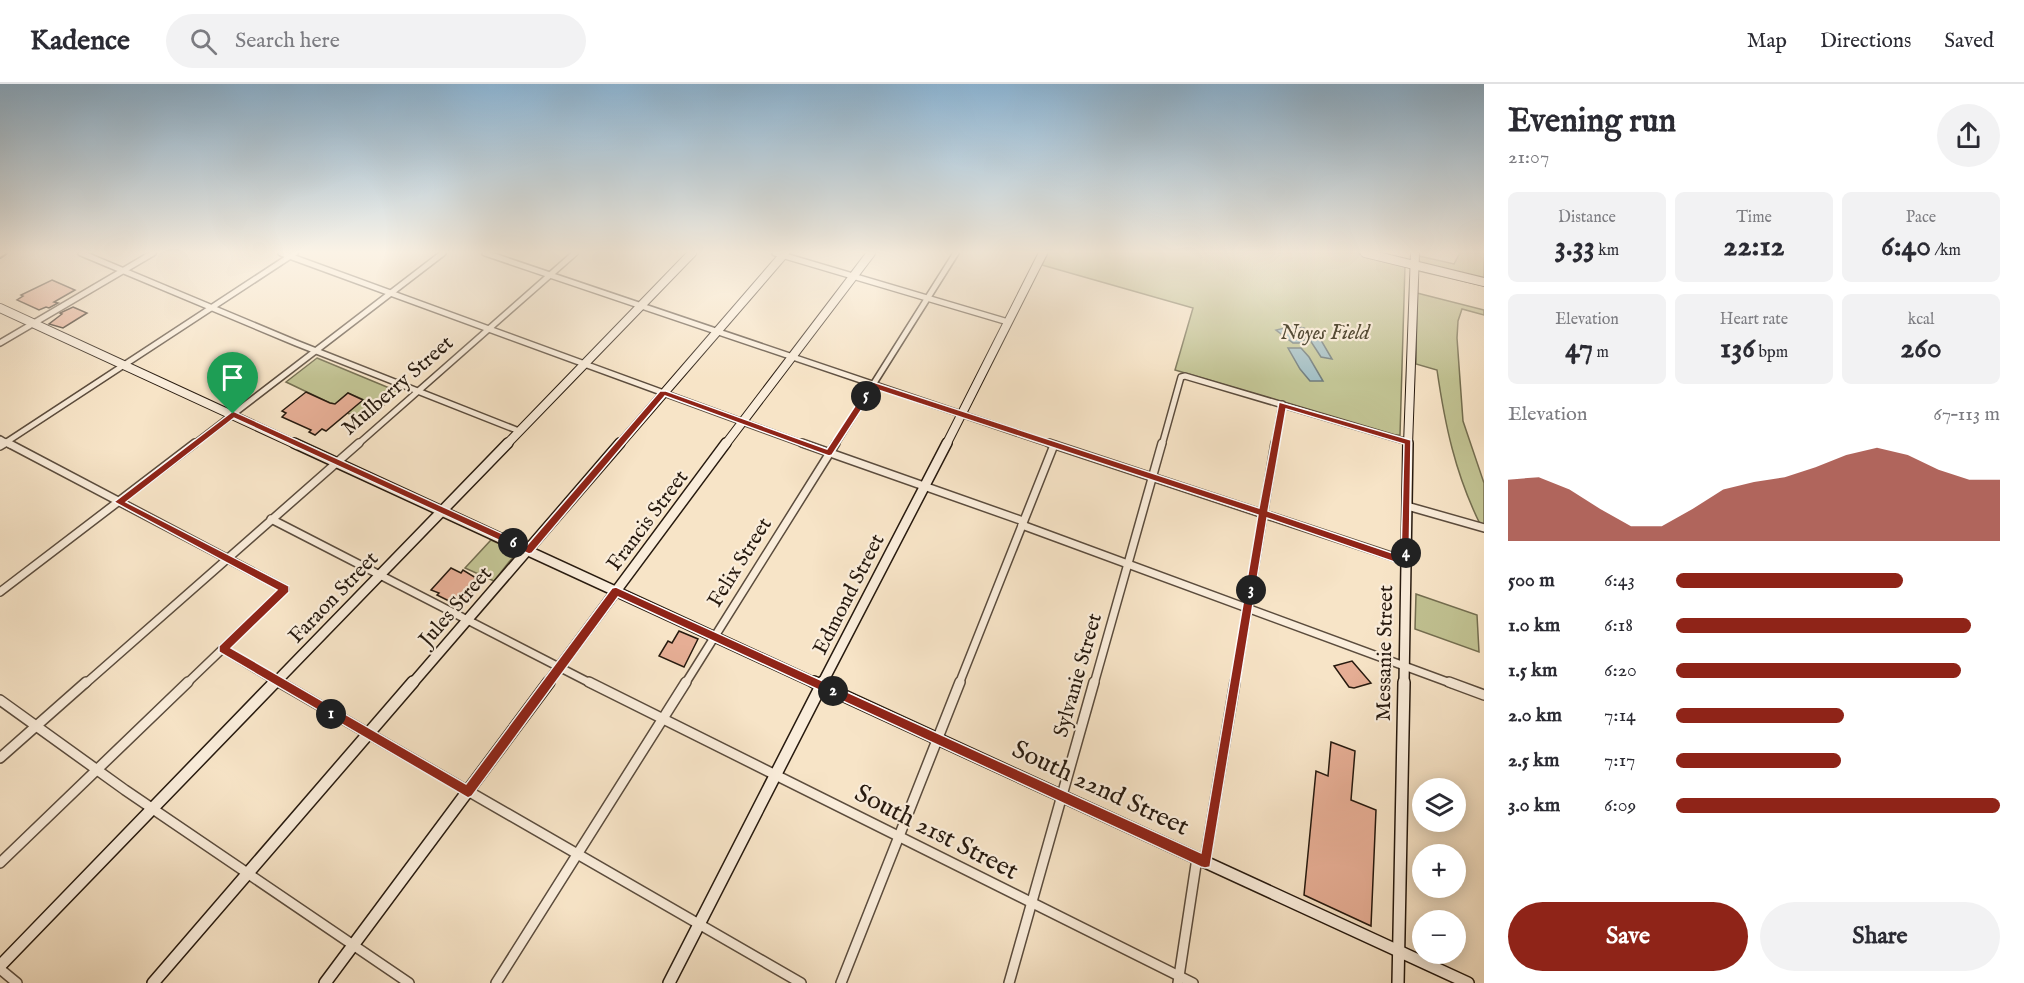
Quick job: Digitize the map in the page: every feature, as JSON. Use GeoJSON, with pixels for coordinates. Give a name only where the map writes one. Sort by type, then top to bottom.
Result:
{"type":"FeatureCollection","features":[{"type":"Feature","properties":{"kind":"main road","name":"Faraon Street"},"geometry":{"type":"LineString","coordinates":[[0,968],[651,295]]}},
{"type":"Feature","properties":{"kind":"main road","name":"Jules Street"},"geometry":{"type":"LineString","coordinates":[[153,983],[747,295]]}},
{"type":"Feature","properties":{"kind":"main road","name":"Francis Street"},"geometry":{"type":"LineString","coordinates":[[325,983],[838,295]]}},
{"type":"Feature","properties":{"kind":"main road","name":"Edmond Street"},"geometry":{"type":"LineString","coordinates":[[669,983],[1022,295]]}},
{"type":"Feature","properties":{"kind":"main road","name":"Messanie Street"},"geometry":{"type":"LineString","coordinates":[[1398,983],[1403,666],[1413,295]]}},
{"type":"Feature","properties":{"kind":"main road","name":"South 22nd Street"},"geometry":{"type":"LineString","coordinates":[[0,309],[1468,983]]}},
{"type":"Feature","properties":{"kind":"street"},"geometry":{"type":"LineString","coordinates":[[0,343],[81,295]]}},
{"type":"Feature","properties":{"kind":"street"},"geometry":{"type":"LineString","coordinates":[[181,295],[519,431]]}},
{"type":"Feature","properties":{"kind":"street"},"geometry":{"type":"LineString","coordinates":[[2,442],[232,295]]}},
{"type":"Feature","properties":{"kind":"street"},"geometry":{"type":"LineString","coordinates":[[0,592],[388,295]]}},
{"type":"Feature","properties":{"kind":"street"},"geometry":{"type":"LineString","coordinates":[[395,295],[1022,523],[1484,695]]}},
{"type":"Feature","properties":{"kind":"street","name":"Mulberry Street"},"geometry":{"type":"LineString","coordinates":[[0,758],[527,295]]}},
{"type":"Feature","properties":{"kind":"street"},"geometry":{"type":"LineString","coordinates":[[611,295],[873,385],[1406,561]]}},
{"type":"Feature","properties":{"kind":"street"},"geometry":{"type":"LineString","coordinates":[[918,295],[1008,322]]}},
{"type":"Feature","properties":{"kind":"street","name":"Felix Street"},"geometry":{"type":"LineString","coordinates":[[496,983],[930,295]]}},
{"type":"Feature","properties":{"kind":"street","name":"Sylvanie Street"},"geometry":{"type":"LineString","coordinates":[[1009,983],[1181,377],[1185,376],[1282,405]]}},
{"type":"Feature","properties":{"kind":"street"},"geometry":{"type":"LineString","coordinates":[[1178,980],[1248,609],[1282,405],[1408,442]]}},
{"type":"Feature","properties":{"kind":"street"},"geometry":{"type":"LineString","coordinates":[[0,863],[285,589],[2,442]]}},
{"type":"Feature","properties":{"kind":"street"},"geometry":{"type":"LineString","coordinates":[[841,983],[1054,445]]}},
{"type":"Feature","properties":{"kind":"street"},"geometry":{"type":"LineString","coordinates":[[1407,506],[1484,528]]}},
{"type":"Feature","properties":{"kind":"street","name":"South 21st Street"},"geometry":{"type":"LineString","coordinates":[[271,519],[661,719],[1032,902],[1178,980],[1193,983]]}},
{"type":"Feature","properties":{"kind":"street"},"geometry":{"type":"LineString","coordinates":[[223,649],[367,735],[801,983]]}},
{"type":"Feature","properties":{"kind":"street"},"geometry":{"type":"LineString","coordinates":[[0,700],[153,809],[409,983]]}},
{"type":"Feature","properties":{"kind":"street"},"geometry":{"type":"LineString","coordinates":[[0,968],[17,983]]}},
{"type":"Feature","properties":{"kind":"green space","name":"Noyes Field"},"geometry":{"type":"Polygon","coordinates":[[[1147,295],[1404,295],[1400,435],[1393,435],[1175,370],[1193,308],[1147,295]]]}},
{"type":"Feature","properties":{"kind":"green space"},"geometry":{"type":"Polygon","coordinates":[[[1417,295],[1484,310],[1484,315],[1462,309],[1458,321],[1457,338],[1463,421],[1484,483],[1484,525],[1480,524],[1471,505],[1458,467],[1437,370],[1416,364],[1417,295]]]}},
{"type":"Feature","properties":{"kind":"green space"},"geometry":{"type":"Polygon","coordinates":[[[317,358],[399,392],[366,421],[347,413],[362,399],[348,393],[335,404],[330,403],[286,382],[317,358]]]}},
{"type":"Feature","properties":{"kind":"green space"},"geometry":{"type":"Polygon","coordinates":[[[491,540],[517,552],[494,581],[465,568],[491,540]]]}},
{"type":"Feature","properties":{"kind":"green space"},"geometry":{"type":"Polygon","coordinates":[[[1416,594],[1477,615],[1479,652],[1415,629],[1416,594]]]}},
{"type":"Feature","properties":{"kind":"water"},"geometry":{"type":"Polygon","coordinates":[[[1293,326],[1304,328],[1301,332],[1303,335],[1318,335],[1332,359],[1321,357],[1308,337],[1305,337],[1303,343],[1293,343],[1276,330],[1293,326]]]}},
{"type":"Feature","properties":{"kind":"water"},"geometry":{"type":"Polygon","coordinates":[[[1288,348],[1301,348],[1323,381],[1310,381],[1288,348]]]}},
{"type":"Feature","properties":{"kind":"building"},"geometry":{"type":"Polygon","coordinates":[[[21,295],[66,295],[49,308],[39,310],[17,300],[23,296],[21,295]]]}},
{"type":"Feature","properties":{"kind":"building"},"geometry":{"type":"Polygon","coordinates":[[[73,307],[87,313],[63,328],[49,324],[62,314],[60,313],[73,307]]]}},
{"type":"Feature","properties":{"kind":"building"},"geometry":{"type":"Polygon","coordinates":[[[306,392],[335,404],[348,393],[363,400],[326,431],[322,429],[315,435],[309,432],[311,430],[282,417],[286,413],[282,411],[306,392]]]}},
{"type":"Feature","properties":{"kind":"building"},"geometry":{"type":"Polygon","coordinates":[[[451,568],[461,573],[463,570],[481,581],[461,607],[431,590],[451,568]]]}},
{"type":"Feature","properties":{"kind":"building"},"geometry":{"type":"Polygon","coordinates":[[[679,631],[698,639],[684,667],[659,656],[668,641],[672,643],[679,631]]]}},
{"type":"Feature","properties":{"kind":"building"},"geometry":{"type":"Polygon","coordinates":[[[1352,661],[1371,683],[1354,688],[1349,687],[1334,666],[1352,661]]]}},
{"type":"Feature","properties":{"kind":"building"},"geometry":{"type":"Polygon","coordinates":[[[1331,742],[1355,751],[1351,800],[1376,810],[1371,926],[1304,895],[1316,771],[1328,776],[1331,742]]]}},
{"type":"Feature","properties":{"kind":"route"},"geometry":{"type":"LineString","coordinates":[[233,414],[118,502],[285,589],[223,649],[468,792],[616,591],[1205,862],[1237,679],[1263,513],[1282,405],[1408,442],[1406,561],[1263,513],[873,385],[829,453],[663,393],[529,550],[233,414]]}}]}
